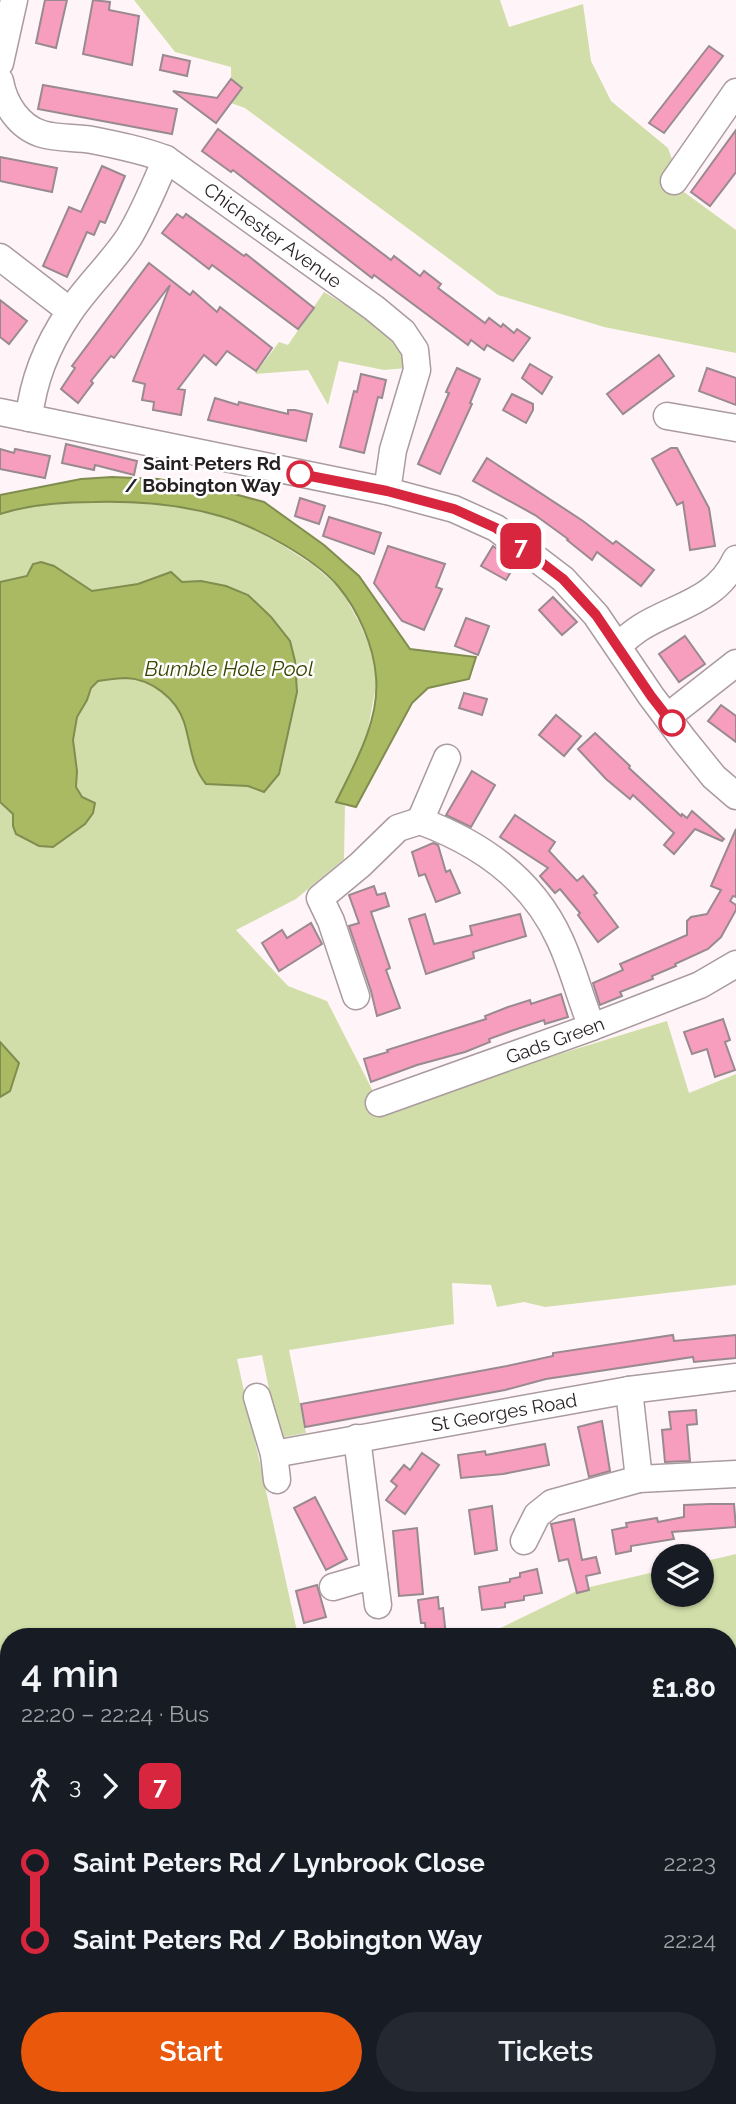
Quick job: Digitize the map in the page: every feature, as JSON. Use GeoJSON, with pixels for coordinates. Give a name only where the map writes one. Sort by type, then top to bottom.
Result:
{"type":"FeatureCollection","features":[{"type":"Feature","properties":{"kind":"street"},"geometry":{"type":"LineString","coordinates":[[0,63],[14,0]]}},
{"type":"Feature","properties":{"kind":"street","name":"Chichester Avenue"},"geometry":{"type":"LineString","coordinates":[[0,81],[9,108],[32,130],[44,135],[89,139],[127,147],[166,159],[374,308],[402,332],[415,350],[417,370],[393,450],[387,491]]}},
{"type":"Feature","properties":{"kind":"street"},"geometry":{"type":"LineString","coordinates":[[674,181],[736,92]]}},
{"type":"Feature","properties":{"kind":"street"},"geometry":{"type":"LineString","coordinates":[[29,418],[30,403],[43,362],[70,312],[129,237],[166,159]]}},
{"type":"Feature","properties":{"kind":"street"},"geometry":{"type":"LineString","coordinates":[[0,257],[70,312]]}},
{"type":"Feature","properties":{"kind":"street"},"geometry":{"type":"LineString","coordinates":[[0,412],[387,491],[454,509],[496,528],[563,579],[596,615],[667,717],[714,777],[736,796]]}},
{"type":"Feature","properties":{"kind":"street"},"geometry":{"type":"LineString","coordinates":[[667,416],[736,428]]}},
{"type":"Feature","properties":{"kind":"street"},"geometry":{"type":"LineString","coordinates":[[618,645],[641,627],[679,610],[709,592],[733,566],[736,559]]}},
{"type":"Feature","properties":{"kind":"street"},"geometry":{"type":"LineString","coordinates":[[667,717],[736,663]]}},
{"type":"Feature","properties":{"kind":"street"},"geometry":{"type":"LineString","coordinates":[[419,821],[447,758]]}},
{"type":"Feature","properties":{"kind":"street"},"geometry":{"type":"LineString","coordinates":[[355,996],[331,921],[320,898],[360,865],[398,828],[419,821],[465,840],[493,859],[524,886],[560,939],[592,1027]]}},
{"type":"Feature","properties":{"kind":"street","name":"Gads Green"},"geometry":{"type":"LineString","coordinates":[[379,1103],[592,1027],[700,985],[734,975]]}},
{"type":"Feature","properties":{"kind":"street","name":"St Georges Road"},"geometry":{"type":"LineString","coordinates":[[257,1397],[275,1467],[357,1438],[629,1390],[736,1377]]}},
{"type":"Feature","properties":{"kind":"street"},"geometry":{"type":"LineString","coordinates":[[629,1390],[639,1479]]}},
{"type":"Feature","properties":{"kind":"street"},"geometry":{"type":"LineString","coordinates":[[357,1438],[378,1605]]}},
{"type":"Feature","properties":{"kind":"street"},"geometry":{"type":"LineString","coordinates":[[524,1541],[527,1510],[639,1479],[736,1474]]}},
{"type":"Feature","properties":{"kind":"street"},"geometry":{"type":"LineString","coordinates":[[333,1587],[374,1575]]}},
{"type":"Feature","properties":{"kind":"shaded area"},"geometry":{"type":"Polygon","coordinates":[[[134,0],[500,0],[509,27],[583,4],[591,61],[611,101],[668,148],[684,192],[736,230],[736,353],[604,327],[498,295],[245,108],[231,103],[242,88],[231,79],[231,67],[175,52],[134,0]]]}},
{"type":"Feature","properties":{"kind":"shaded area"},"geometry":{"type":"Polygon","coordinates":[[[324,292],[385,333],[402,355],[407,368],[384,370],[339,361],[328,405],[308,370],[255,374],[279,342],[288,345],[324,292]]]}},
{"type":"Feature","properties":{"kind":"shaded area"},"geometry":{"type":"Polygon","coordinates":[[[43,504],[166,504],[244,524],[313,565],[340,588],[359,622],[371,649],[377,680],[366,740],[336,802],[345,806],[344,859],[296,899],[236,930],[288,986],[327,1001],[379,1103],[386,1107],[667,1021],[689,1093],[736,1074],[736,1285],[545,1307],[524,1302],[497,1307],[491,1285],[452,1283],[454,1324],[289,1350],[306,1433],[279,1438],[262,1355],[237,1359],[296,1628],[0,1628],[0,514],[43,504]]]}},
{"type":"Feature","properties":{"kind":"shaded area"},"geometry":{"type":"Polygon","coordinates":[[[736,1554],[736,1628],[501,1628],[581,1589],[651,1573],[651,1607],[714,1607],[714,1559],[736,1554]]]}},
{"type":"Feature","properties":{"kind":"water"},"geometry":{"type":"Polygon","coordinates":[[[81,479],[158,479],[212,488],[264,502],[324,545],[359,576],[410,649],[476,657],[469,679],[428,688],[412,703],[356,807],[336,802],[358,758],[370,726],[376,693],[375,665],[358,617],[338,586],[327,575],[299,554],[266,535],[220,516],[173,506],[110,502],[58,503],[0,514],[0,495],[81,479]]]}},
{"type":"Feature","properties":{"kind":"water","name":"Bumble Hole Pool"},"geometry":{"type":"Polygon","coordinates":[[[41,562],[54,566],[92,591],[138,584],[171,572],[182,582],[201,581],[226,586],[248,595],[271,617],[290,641],[295,661],[297,692],[279,774],[264,792],[248,786],[206,784],[194,762],[180,713],[161,691],[135,679],[98,681],[91,688],[77,717],[73,740],[76,787],[82,797],[95,803],[93,813],[85,824],[53,847],[39,846],[16,834],[13,814],[0,802],[0,582],[27,576],[33,564],[41,562]]]}},
{"type":"Feature","properties":{"kind":"water"},"geometry":{"type":"Polygon","coordinates":[[[0,1042],[19,1063],[10,1091],[0,1097],[0,1042]]]}},
{"type":"Feature","properties":{"kind":"building"},"geometry":{"type":"Polygon","coordinates":[[[45,0],[67,0],[56,48],[36,43],[45,0]]]}},
{"type":"Feature","properties":{"kind":"building"},"geometry":{"type":"Polygon","coordinates":[[[93,0],[110,2],[109,10],[139,16],[132,65],[83,54],[93,0]]]}},
{"type":"Feature","properties":{"kind":"building"},"geometry":{"type":"Polygon","coordinates":[[[709,46],[723,56],[664,133],[649,123],[709,46]]]}},
{"type":"Feature","properties":{"kind":"building"},"geometry":{"type":"Polygon","coordinates":[[[163,55],[190,61],[187,76],[160,70],[163,55]]]}},
{"type":"Feature","properties":{"kind":"building"},"geometry":{"type":"Polygon","coordinates":[[[231,79],[242,88],[216,123],[173,91],[217,98],[231,79]]]}},
{"type":"Feature","properties":{"kind":"building"},"geometry":{"type":"Polygon","coordinates":[[[43,85],[177,109],[172,134],[38,109],[43,85]]]}},
{"type":"Feature","properties":{"kind":"building"},"geometry":{"type":"Polygon","coordinates":[[[218,129],[391,260],[394,256],[420,276],[424,271],[441,284],[438,288],[485,323],[489,318],[501,327],[503,324],[514,333],[517,329],[530,338],[513,361],[487,345],[484,350],[471,340],[468,345],[374,275],[372,278],[233,170],[231,172],[202,151],[218,129]]]}},
{"type":"Feature","properties":{"kind":"building"},"geometry":{"type":"Polygon","coordinates":[[[736,130],[736,172],[710,206],[691,192],[736,130]]]}},
{"type":"Feature","properties":{"kind":"building"},"geometry":{"type":"Polygon","coordinates":[[[0,157],[57,168],[52,192],[0,181],[0,157]]]}},
{"type":"Feature","properties":{"kind":"building"},"geometry":{"type":"Polygon","coordinates":[[[102,166],[125,176],[105,223],[100,221],[94,235],[87,232],[67,277],[43,266],[69,207],[81,212],[102,166]]]}},
{"type":"Feature","properties":{"kind":"building"},"geometry":{"type":"Polygon","coordinates":[[[177,214],[183,218],[186,214],[244,256],[246,254],[314,308],[298,329],[212,265],[209,269],[162,233],[177,214]]]}},
{"type":"Feature","properties":{"kind":"building"},"geometry":{"type":"Polygon","coordinates":[[[149,263],[190,295],[193,291],[217,312],[220,307],[272,348],[256,371],[227,351],[216,365],[204,355],[178,389],[185,390],[181,415],[153,410],[154,402],[142,400],[145,384],[133,381],[170,285],[114,358],[111,356],[91,381],[93,383],[78,403],[61,389],[75,368],[72,366],[149,263]]]}},
{"type":"Feature","properties":{"kind":"building"},"geometry":{"type":"Polygon","coordinates":[[[0,300],[27,321],[9,344],[0,337],[0,300]]]}},
{"type":"Feature","properties":{"kind":"building"},"geometry":{"type":"Polygon","coordinates":[[[659,355],[674,376],[623,414],[607,394],[659,355]]]}},
{"type":"Feature","properties":{"kind":"building"},"geometry":{"type":"Polygon","coordinates":[[[530,364],[552,377],[542,394],[522,378],[530,364]]]}},
{"type":"Feature","properties":{"kind":"building"},"geometry":{"type":"Polygon","coordinates":[[[457,368],[480,379],[470,403],[472,404],[440,474],[418,464],[457,368]]]}},
{"type":"Feature","properties":{"kind":"building"},"geometry":{"type":"Polygon","coordinates":[[[707,368],[736,378],[736,405],[699,391],[707,368]]]}},
{"type":"Feature","properties":{"kind":"building"},"geometry":{"type":"Polygon","coordinates":[[[361,374],[386,380],[382,398],[378,397],[364,453],[340,447],[361,374]]]}},
{"type":"Feature","properties":{"kind":"building"},"geometry":{"type":"Polygon","coordinates":[[[512,394],[533,404],[526,423],[503,410],[512,394]]]}},
{"type":"Feature","properties":{"kind":"building"},"geometry":{"type":"Polygon","coordinates":[[[215,398],[288,414],[288,410],[295,410],[312,414],[306,441],[208,420],[215,398]]]}},
{"type":"Feature","properties":{"kind":"building"},"geometry":{"type":"Polygon","coordinates":[[[66,444],[137,461],[134,475],[95,465],[94,470],[62,463],[66,444]]]}},
{"type":"Feature","properties":{"kind":"building"},"geometry":{"type":"Polygon","coordinates":[[[671,448],[677,448],[709,508],[715,546],[690,550],[683,502],[677,505],[652,459],[671,448]]]}},
{"type":"Feature","properties":{"kind":"building"},"geometry":{"type":"Polygon","coordinates":[[[0,449],[50,456],[45,478],[0,469],[0,449]]]}},
{"type":"Feature","properties":{"kind":"building"},"geometry":{"type":"Polygon","coordinates":[[[487,458],[613,544],[616,541],[654,570],[641,586],[597,552],[592,560],[535,515],[473,481],[487,458]]]}},
{"type":"Feature","properties":{"kind":"building"},"geometry":{"type":"Polygon","coordinates":[[[300,498],[325,506],[319,524],[295,516],[300,498]]]}},
{"type":"Feature","properties":{"kind":"building"},"geometry":{"type":"Polygon","coordinates":[[[329,517],[381,533],[374,554],[323,536],[329,517]]]}},
{"type":"Feature","properties":{"kind":"building"},"geometry":{"type":"Polygon","coordinates":[[[388,546],[445,564],[436,587],[442,589],[424,630],[402,621],[374,583],[388,546]]]}},
{"type":"Feature","properties":{"kind":"building"},"geometry":{"type":"Polygon","coordinates":[[[493,546],[516,563],[506,580],[481,566],[493,546]]]}},
{"type":"Feature","properties":{"kind":"building"},"geometry":{"type":"Polygon","coordinates":[[[553,597],[577,622],[562,635],[539,610],[553,597]]]}},
{"type":"Feature","properties":{"kind":"building"},"geometry":{"type":"Polygon","coordinates":[[[466,618],[489,626],[478,655],[455,646],[466,618]]]}},
{"type":"Feature","properties":{"kind":"building"},"geometry":{"type":"Polygon","coordinates":[[[685,636],[705,664],[679,682],[659,654],[685,636]]]}},
{"type":"Feature","properties":{"kind":"building"},"geometry":{"type":"Polygon","coordinates":[[[464,693],[487,699],[482,715],[459,708],[464,693]]]}},
{"type":"Feature","properties":{"kind":"building"},"geometry":{"type":"Polygon","coordinates":[[[721,705],[736,716],[736,742],[708,721],[721,705]]]}},
{"type":"Feature","properties":{"kind":"building"},"geometry":{"type":"Polygon","coordinates":[[[556,715],[581,736],[564,756],[539,735],[556,715]]]}},
{"type":"Feature","properties":{"kind":"building"},"geometry":{"type":"Polygon","coordinates":[[[595,733],[681,816],[682,814],[687,818],[692,811],[724,839],[722,841],[695,829],[674,854],[664,845],[674,833],[633,795],[630,799],[606,779],[578,749],[595,733]]]}},
{"type":"Feature","properties":{"kind":"building"},"geometry":{"type":"Polygon","coordinates":[[[472,771],[495,785],[471,827],[446,815],[472,771]]]}},
{"type":"Feature","properties":{"kind":"building"},"geometry":{"type":"Polygon","coordinates":[[[515,815],[555,842],[549,851],[577,881],[583,876],[618,927],[598,942],[578,915],[580,913],[560,889],[555,893],[540,876],[548,868],[500,837],[515,815]]]}},
{"type":"Feature","properties":{"kind":"building"},"geometry":{"type":"Polygon","coordinates":[[[736,829],[736,897],[733,896],[730,901],[736,905],[736,910],[721,937],[708,949],[652,976],[653,979],[620,992],[622,996],[600,1005],[593,983],[623,970],[620,964],[687,935],[687,921],[691,917],[707,914],[721,890],[711,886],[736,829]]]}},
{"type":"Feature","properties":{"kind":"building"},"geometry":{"type":"Polygon","coordinates":[[[433,843],[438,845],[446,872],[450,870],[460,893],[436,902],[425,874],[419,876],[412,852],[433,843]]]}},
{"type":"Feature","properties":{"kind":"building"},"geometry":{"type":"Polygon","coordinates":[[[374,886],[377,895],[385,893],[389,906],[371,912],[390,968],[386,970],[400,1008],[377,1016],[349,926],[359,923],[349,895],[374,886]]]}},
{"type":"Feature","properties":{"kind":"building"},"geometry":{"type":"Polygon","coordinates":[[[425,914],[434,944],[472,935],[470,926],[520,914],[526,936],[473,952],[474,958],[426,974],[409,919],[425,914]]]}},
{"type":"Feature","properties":{"kind":"building"},"geometry":{"type":"Polygon","coordinates":[[[311,923],[322,944],[279,971],[262,943],[282,930],[287,938],[311,923]]]}},
{"type":"Feature","properties":{"kind":"building"},"geometry":{"type":"Polygon","coordinates":[[[561,994],[568,1017],[545,1024],[544,1020],[489,1039],[490,1042],[465,1052],[417,1065],[371,1082],[364,1059],[486,1019],[485,1016],[508,1007],[530,1000],[531,1004],[561,994]]]}},
{"type":"Feature","properties":{"kind":"building"},"geometry":{"type":"Polygon","coordinates":[[[723,1019],[730,1040],[725,1042],[735,1070],[715,1077],[707,1049],[692,1054],[684,1032],[723,1019]]]}},
{"type":"Feature","properties":{"kind":"building"},"geometry":{"type":"Polygon","coordinates":[[[673,1335],[674,1341],[736,1335],[736,1358],[694,1362],[693,1357],[546,1379],[505,1390],[305,1427],[301,1404],[507,1366],[553,1356],[553,1353],[673,1335]]]}},
{"type":"Feature","properties":{"kind":"building"},"geometry":{"type":"Polygon","coordinates":[[[696,1410],[697,1424],[687,1425],[690,1461],[665,1462],[662,1430],[671,1429],[669,1412],[696,1410]]]}},
{"type":"Feature","properties":{"kind":"building"},"geometry":{"type":"Polygon","coordinates":[[[602,1421],[610,1471],[589,1477],[578,1427],[602,1421]]]}},
{"type":"Feature","properties":{"kind":"building"},"geometry":{"type":"Polygon","coordinates":[[[545,1444],[549,1465],[503,1474],[461,1478],[458,1455],[485,1451],[486,1455],[545,1444]]]}},
{"type":"Feature","properties":{"kind":"building"},"geometry":{"type":"Polygon","coordinates":[[[422,1453],[439,1465],[405,1514],[386,1500],[397,1486],[391,1481],[404,1465],[410,1470],[422,1453]]]}},
{"type":"Feature","properties":{"kind":"building"},"geometry":{"type":"Polygon","coordinates":[[[315,1497],[347,1559],[326,1570],[294,1508],[315,1497]]]}},
{"type":"Feature","properties":{"kind":"building"},"geometry":{"type":"Polygon","coordinates":[[[734,1504],[736,1527],[672,1532],[674,1539],[631,1546],[631,1551],[616,1554],[612,1530],[627,1527],[626,1523],[657,1518],[658,1522],[684,1517],[684,1505],[734,1504]]]}},
{"type":"Feature","properties":{"kind":"building"},"geometry":{"type":"Polygon","coordinates":[[[492,1506],[497,1550],[475,1554],[469,1510],[492,1506]]]}},
{"type":"Feature","properties":{"kind":"building"},"geometry":{"type":"Polygon","coordinates":[[[574,1519],[582,1560],[596,1557],[600,1573],[586,1576],[589,1590],[577,1593],[568,1559],[559,1561],[551,1524],[574,1519]]]}},
{"type":"Feature","properties":{"kind":"building"},"geometry":{"type":"Polygon","coordinates":[[[417,1528],[423,1594],[399,1596],[393,1531],[417,1528]]]}},
{"type":"Feature","properties":{"kind":"building"},"geometry":{"type":"Polygon","coordinates":[[[537,1569],[542,1593],[505,1603],[505,1607],[482,1610],[479,1587],[510,1582],[510,1579],[520,1577],[520,1573],[537,1569]]]}},
{"type":"Feature","properties":{"kind":"building"},"geometry":{"type":"Polygon","coordinates":[[[317,1585],[326,1617],[304,1623],[296,1591],[317,1585]]]}},
{"type":"Feature","properties":{"kind":"building"},"geometry":{"type":"Polygon","coordinates":[[[438,1597],[439,1609],[443,1608],[445,1628],[425,1628],[425,1623],[421,1623],[418,1600],[438,1597]]]}},
{"type":"Feature","properties":{"kind":"bus line","name":"7"},"geometry":{"type":"LineString","coordinates":[[300,474],[387,491],[454,509],[496,528],[563,579],[596,615],[672,723]]}},
{"type":"Feature","properties":{"kind":"place","name":"Saint Peters Rd / Bobington Way"},"geometry":{"type":"Point","coordinates":[300,474]}}]}
